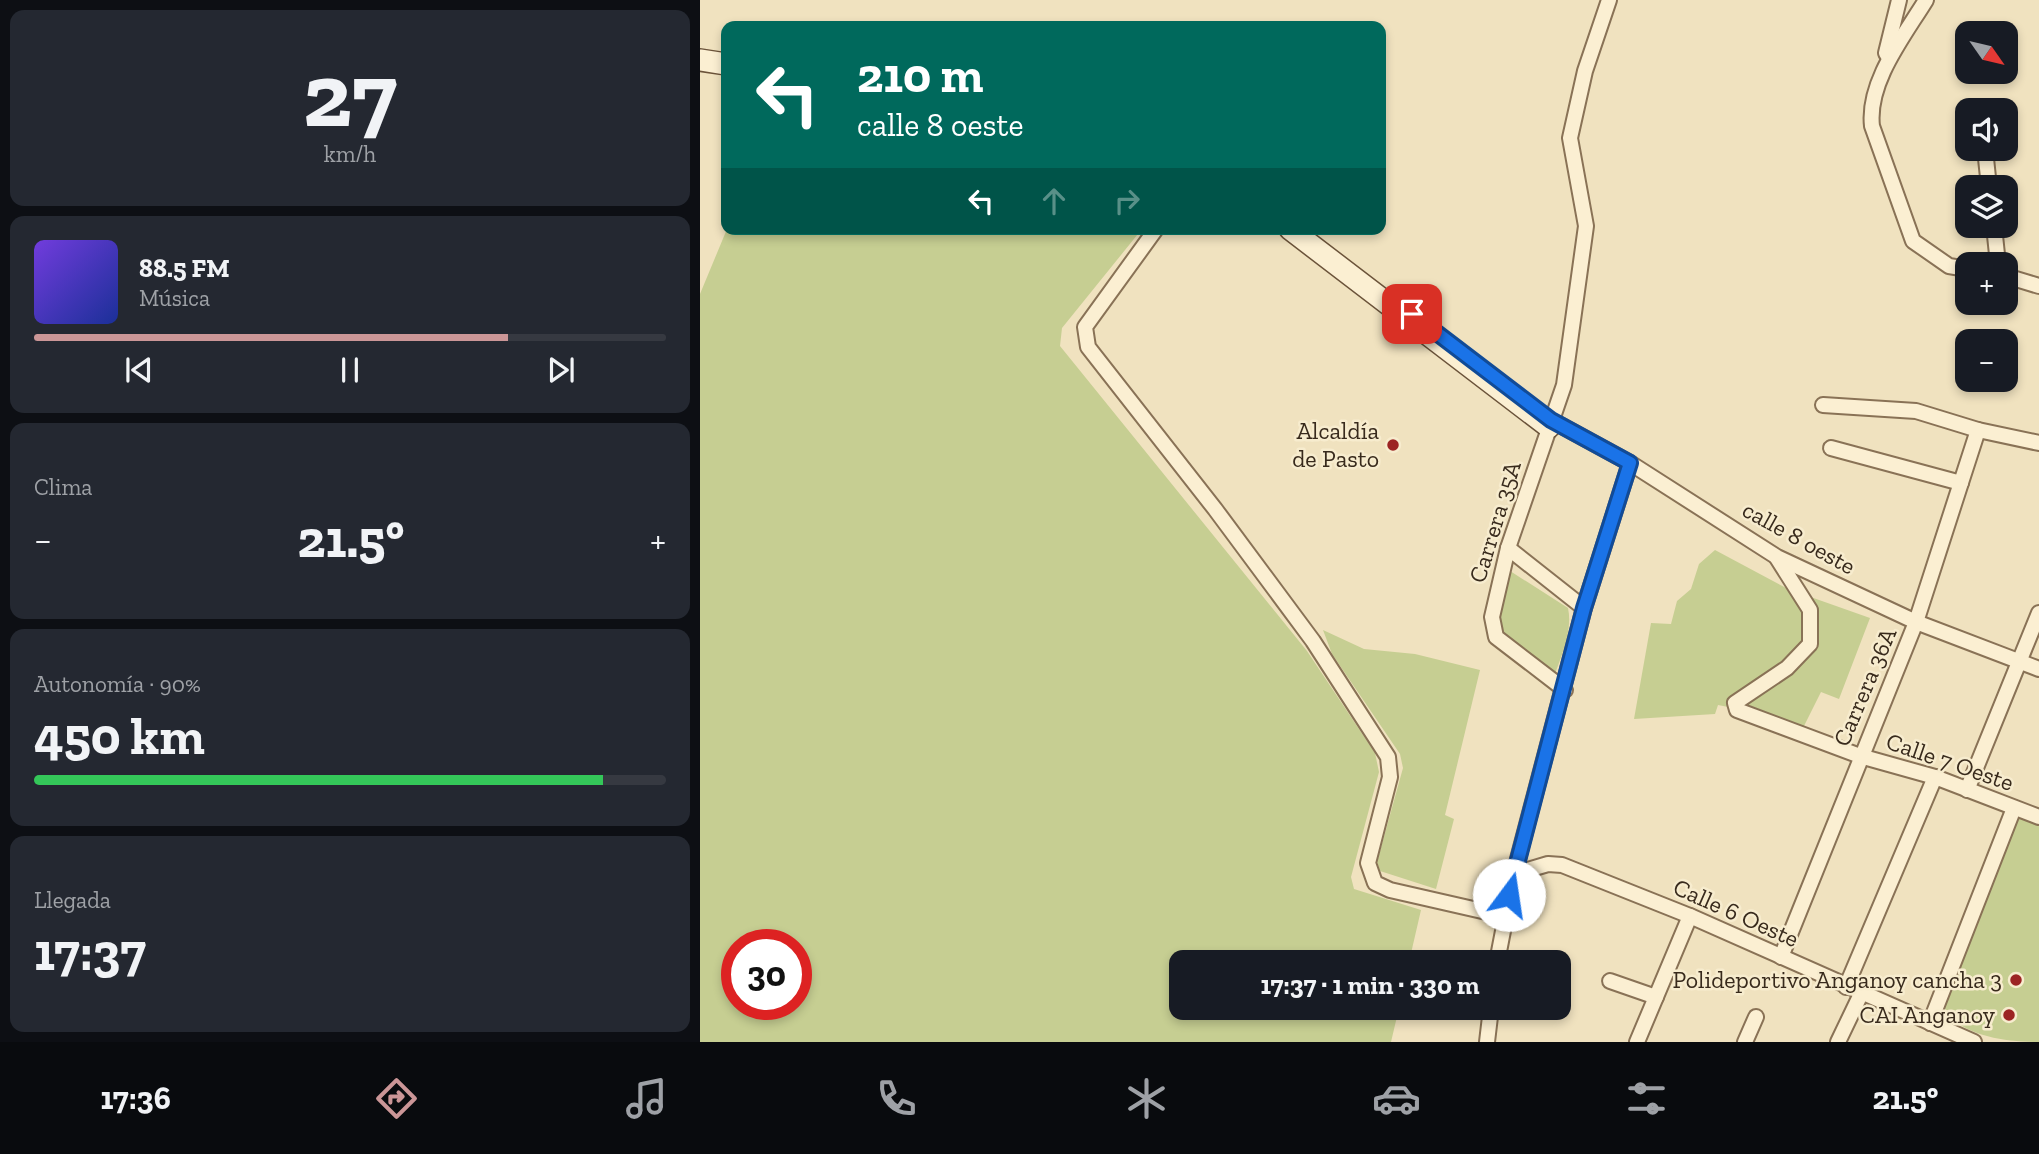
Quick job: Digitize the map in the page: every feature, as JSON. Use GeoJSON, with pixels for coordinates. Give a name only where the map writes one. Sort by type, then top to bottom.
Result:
{"type":"FeatureCollection","features":[{"type":"Feature","properties":{"kind":"street","name":"Carrera 35A"},"geometry":{"type":"LineString","coordinates":[[1565,690],[1496,637],[1492,617],[1508,548],[1564,385],[1586,226],[1570,138],[1585,71],[1609,0]]}},
{"type":"Feature","properties":{"kind":"street"},"geometry":{"type":"LineString","coordinates":[[1891,59],[1886,53],[1899,0]]}},
{"type":"Feature","properties":{"kind":"street"},"geometry":{"type":"LineString","coordinates":[[1926,0],[1891,59],[1870,110],[1872,126],[1913,242],[1949,266],[1955,267]]}},
{"type":"Feature","properties":{"kind":"street"},"geometry":{"type":"LineString","coordinates":[[700,60],[721,63]]}},
{"type":"Feature","properties":{"kind":"street"},"geometry":{"type":"LineString","coordinates":[[700,68],[721,71]]}},
{"type":"Feature","properties":{"kind":"street"},"geometry":{"type":"LineString","coordinates":[[1152,235],[1085,327],[1088,347],[1216,509],[1305,630],[1388,757],[1390,777],[1368,863],[1375,883],[1390,890],[1504,916]]}},
{"type":"Feature","properties":{"kind":"street"},"geometry":{"type":"LineString","coordinates":[[1298,235],[1550,423]]}},
{"type":"Feature","properties":{"kind":"street"},"geometry":{"type":"LineString","coordinates":[[1309,235],[1550,423]]}},
{"type":"Feature","properties":{"kind":"street"},"geometry":{"type":"LineString","coordinates":[[2018,280],[2039,286]]}},
{"type":"Feature","properties":{"kind":"street"},"geometry":{"type":"LineString","coordinates":[[1823,405],[1916,411],[1978,430],[2039,443]]}},
{"type":"Feature","properties":{"kind":"street","name":"calle 8 oeste"},"geometry":{"type":"LineString","coordinates":[[1550,423],[1630,463],[1777,557],[1916,622],[2039,669]]}},
{"type":"Feature","properties":{"kind":"street","name":"Carrera 36A"},"geometry":{"type":"LineString","coordinates":[[1781,957],[1916,622],[1978,430]]}},
{"type":"Feature","properties":{"kind":"street"},"geometry":{"type":"LineString","coordinates":[[1831,448],[1961,483]]}},
{"type":"Feature","properties":{"kind":"street"},"geometry":{"type":"LineString","coordinates":[[1499,950],[1514,874],[1565,690],[1584,608],[1630,463]]}},
{"type":"Feature","properties":{"kind":"street"},"geometry":{"type":"LineString","coordinates":[[1508,548],[1584,608]]}},
{"type":"Feature","properties":{"kind":"street","name":"Calle 7 Oeste"},"geometry":{"type":"LineString","coordinates":[[1777,557],[1810,610],[1810,644],[1794,663],[1735,703],[1737,710],[1743,715],[1860,756],[1935,777],[2039,817]]}},
{"type":"Feature","properties":{"kind":"street"},"geometry":{"type":"LineString","coordinates":[[1968,790],[2039,613]]}},
{"type":"Feature","properties":{"kind":"street"},"geometry":{"type":"LineString","coordinates":[[1846,987],[1935,777]]}},
{"type":"Feature","properties":{"kind":"street"},"geometry":{"type":"LineString","coordinates":[[1930,1023],[2014,808]]}},
{"type":"Feature","properties":{"kind":"street","name":"Calle 6 Oeste"},"geometry":{"type":"LineString","coordinates":[[1514,874],[1548,864],[1562,864],[1690,916],[1974,1042]]}},
{"type":"Feature","properties":{"kind":"street"},"geometry":{"type":"LineString","coordinates":[[1637,1042],[1690,916]]}},
{"type":"Feature","properties":{"kind":"street"},"geometry":{"type":"LineString","coordinates":[[1610,981],[1657,997]]}},
{"type":"Feature","properties":{"kind":"street"},"geometry":{"type":"LineString","coordinates":[[1839,1042],[1861,994]]}},
{"type":"Feature","properties":{"kind":"street"},"geometry":{"type":"LineString","coordinates":[[1745,1042],[1756,1017]]}},
{"type":"Feature","properties":{"kind":"street"},"geometry":{"type":"LineString","coordinates":[[1487,1042],[1490,1020]]}},
{"type":"Feature","properties":{"kind":"green space"},"geometry":{"type":"Polygon","coordinates":[[[725,235],[1137,235],[1062,328],[1060,346],[1307,651],[1375,753],[1379,772],[1351,877],[1354,889],[1421,910],[1412,950],[1169,950],[1169,1020],[1396,1020],[1391,1042],[700,1042],[700,294],[725,235]]]}},
{"type":"Feature","properties":{"kind":"green space"},"geometry":{"type":"Polygon","coordinates":[[[1715,550],[1788,589],[1870,618],[1839,699],[1821,692],[1802,730],[1749,711],[1718,705],[1715,714],[1634,719],[1651,623],[1671,624],[1677,601],[1691,589],[1699,564],[1715,550]]]}},
{"type":"Feature","properties":{"kind":"green space"},"geometry":{"type":"Polygon","coordinates":[[[1507,569],[1568,608],[1568,634],[1554,677],[1496,628],[1507,569]]]}},
{"type":"Feature","properties":{"kind":"green space"},"geometry":{"type":"Polygon","coordinates":[[[1323,630],[1364,649],[1415,654],[1480,670],[1445,815],[1454,819],[1436,889],[1380,871],[1377,862],[1403,768],[1400,754],[1332,654],[1323,630]]]}},
{"type":"Feature","properties":{"kind":"green space"},"geometry":{"type":"Polygon","coordinates":[[[2017,817],[2039,825],[2039,1042],[1985,1036],[1960,1025],[1939,1008],[2017,817]]]}},
{"type":"Feature","properties":{"kind":"place","name":"Alcaldía de Pasto"},"geometry":{"type":"Point","coordinates":[1393,445]}},
{"type":"Feature","properties":{"kind":"place","name":"Polideportivo Anganoy cancha 3"},"geometry":{"type":"Point","coordinates":[2016,980]}},
{"type":"Feature","properties":{"kind":"place","name":"CAI Anganoy"},"geometry":{"type":"Point","coordinates":[2009,1015]}},
{"type":"Feature","properties":{"kind":"route"},"geometry":{"type":"LineString","coordinates":[[1412,314],[1551,420],[1630,463],[1584,608],[1509,895]]}}]}
